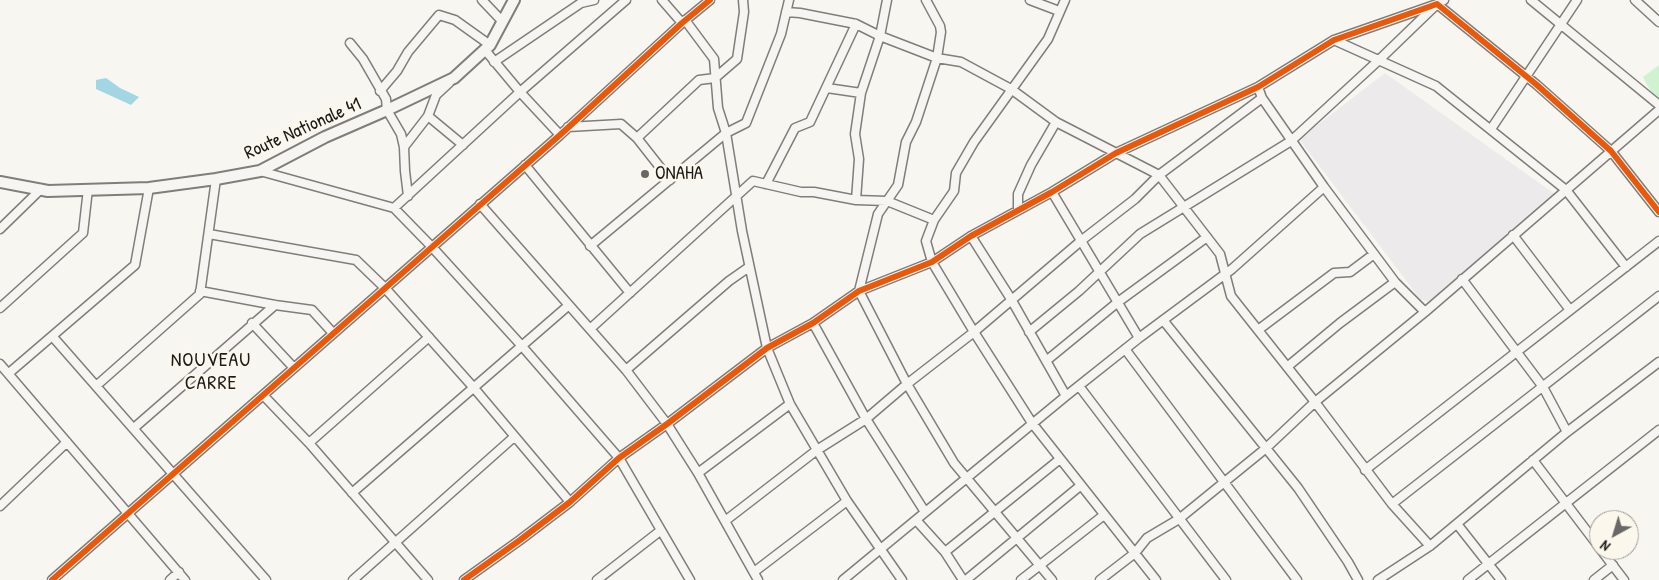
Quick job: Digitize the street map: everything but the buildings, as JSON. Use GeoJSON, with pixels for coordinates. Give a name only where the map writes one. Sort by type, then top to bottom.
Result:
{"type":"FeatureCollection","features":[{"type":"Feature","properties":{"kind":"street"},"geometry":{"type":"LineString","coordinates":[[482,0],[502,21]]}},
{"type":"Feature","properties":{"kind":"street","name":"Route Nationale 41"},"geometry":{"type":"LineString","coordinates":[[0,182],[48,190],[148,188],[260,171],[326,137],[454,78],[487,48],[514,0]]}},
{"type":"Feature","properties":{"kind":"street"},"geometry":{"type":"LineString","coordinates":[[494,62],[577,2],[594,0]]}},
{"type":"Feature","properties":{"kind":"street"},"geometry":{"type":"LineString","coordinates":[[394,208],[520,92],[626,0]]}},
{"type":"Feature","properties":{"kind":"street"},"geometry":{"type":"LineString","coordinates":[[662,0],[714,59],[718,108],[726,134],[767,348],[790,404],[847,501],[902,580]]}},
{"type":"Feature","properties":{"kind":"street"},"geometry":{"type":"LineString","coordinates":[[52,580],[294,368],[332,332],[560,135],[683,22],[710,0]]}},
{"type":"Feature","properties":{"kind":"street"},"geometry":{"type":"LineString","coordinates":[[637,138],[699,80],[715,78],[737,59],[744,12],[743,0]]}},
{"type":"Feature","properties":{"kind":"street"},"geometry":{"type":"LineString","coordinates":[[590,246],[726,134],[746,123],[781,34],[788,0]]}},
{"type":"Feature","properties":{"kind":"street"},"geometry":{"type":"LineString","coordinates":[[856,200],[859,159],[855,134],[861,93],[880,36],[887,0]]}},
{"type":"Feature","properties":{"kind":"street"},"geometry":{"type":"LineString","coordinates":[[926,0],[940,26],[941,32],[937,58],[916,122],[906,142],[898,185],[878,214],[859,291],[907,384],[954,463],[1052,580]]}},
{"type":"Feature","properties":{"kind":"street"},"geometry":{"type":"LineString","coordinates":[[1030,0],[1060,11]]}},
{"type":"Feature","properties":{"kind":"street"},"geometry":{"type":"LineString","coordinates":[[1065,0],[1048,38],[1010,88],[956,173],[954,191],[934,220],[926,241],[932,262],[1032,423],[1156,580]]}},
{"type":"Feature","properties":{"kind":"street"},"geometry":{"type":"LineString","coordinates":[[1531,0],[1659,105]]}},
{"type":"Feature","properties":{"kind":"street"},"geometry":{"type":"LineString","coordinates":[[1491,129],[1577,0]]}},
{"type":"Feature","properties":{"kind":"street"},"geometry":{"type":"LineString","coordinates":[[1635,0],[1659,22]]}},
{"type":"Feature","properties":{"kind":"street"},"geometry":{"type":"LineString","coordinates":[[464,580],[472,577],[570,502],[619,458],[767,348],[813,323],[859,291],[932,262],[971,236],[1052,192],[1116,153],[1258,87],[1334,40],[1440,2]]}},
{"type":"Feature","properties":{"kind":"street"},"geometry":{"type":"LineString","coordinates":[[1029,332],[1079,291],[1140,234],[1291,141],[1440,2]]}},
{"type":"Feature","properties":{"kind":"street"},"geometry":{"type":"LineString","coordinates":[[1440,2],[1611,151],[1659,212]]}},
{"type":"Feature","properties":{"kind":"street"},"geometry":{"type":"LineString","coordinates":[[786,12],[856,24],[880,36],[937,58],[961,62],[1010,88],[1056,122],[1160,175],[1220,254],[1231,296],[1315,402],[1392,504],[1430,546]]}},
{"type":"Feature","properties":{"kind":"street"},"geometry":{"type":"LineString","coordinates":[[380,91],[397,71],[408,52],[439,15],[455,20],[487,48],[494,62],[560,135]]}},
{"type":"Feature","properties":{"kind":"street"},"geometry":{"type":"LineString","coordinates":[[766,184],[795,128],[810,122],[856,24]]}},
{"type":"Feature","properties":{"kind":"street"},"geometry":{"type":"LineString","coordinates":[[1334,40],[1436,86],[1566,190],[1626,267]]}},
{"type":"Feature","properties":{"kind":"street"},"geometry":{"type":"LineString","coordinates":[[350,43],[363,59],[386,99],[387,110],[401,134],[404,146],[404,171],[408,196]]}},
{"type":"Feature","properties":{"kind":"street"},"geometry":{"type":"LineString","coordinates":[[404,146],[428,116],[436,95],[454,78]]}},
{"type":"Feature","properties":{"kind":"street"},"geometry":{"type":"LineString","coordinates":[[1258,87],[1262,98],[1324,187],[1395,282],[1425,312]]}},
{"type":"Feature","properties":{"kind":"street"},"geometry":{"type":"LineString","coordinates":[[827,88],[861,93]]}},
{"type":"Feature","properties":{"kind":"street"},"geometry":{"type":"LineString","coordinates":[[725,521],[818,450],[866,419],[907,384],[974,332],[1082,240],[1135,199],[1160,175],[1262,98]]}},
{"type":"Feature","properties":{"kind":"street"},"geometry":{"type":"LineString","coordinates":[[1102,579],[1135,553],[1147,538],[1179,519],[1264,449],[1315,402],[1425,312],[1659,110]]}},
{"type":"Feature","properties":{"kind":"street"},"geometry":{"type":"LineString","coordinates":[[428,116],[463,145]]}},
{"type":"Feature","properties":{"kind":"street"},"geometry":{"type":"LineString","coordinates":[[1018,210],[1018,194],[1056,122]]}},
{"type":"Feature","properties":{"kind":"street"},"geometry":{"type":"LineString","coordinates":[[568,127],[621,124],[637,138],[670,180]]}},
{"type":"Feature","properties":{"kind":"street"},"geometry":{"type":"LineString","coordinates":[[525,165],[630,293]]}},
{"type":"Feature","properties":{"kind":"street"},"geometry":{"type":"LineString","coordinates":[[260,171],[394,208],[521,345],[619,458],[690,580]]}},
{"type":"Feature","properties":{"kind":"street"},"geometry":{"type":"LineString","coordinates":[[96,386],[200,294],[216,179]]}},
{"type":"Feature","properties":{"kind":"street"},"geometry":{"type":"LineString","coordinates":[[590,329],[752,181],[801,192],[814,192],[856,200],[887,201],[934,220]]}},
{"type":"Feature","properties":{"kind":"street"},"geometry":{"type":"LineString","coordinates":[[843,580],[1032,423],[1139,338],[1225,274],[1324,187]]}},
{"type":"Feature","properties":{"kind":"street"},"geometry":{"type":"LineString","coordinates":[[9,373],[135,265],[148,188]]}},
{"type":"Feature","properties":{"kind":"street"},"geometry":{"type":"LineString","coordinates":[[0,229],[41,189]]}},
{"type":"Feature","properties":{"kind":"street"},"geometry":{"type":"LineString","coordinates":[[0,308],[83,233],[88,189]]}},
{"type":"Feature","properties":{"kind":"street"},"geometry":{"type":"LineString","coordinates":[[1052,192],[1139,338]]}},
{"type":"Feature","properties":{"kind":"street"},"geometry":{"type":"LineString","coordinates":[[480,204],[626,370],[667,424],[698,472],[758,580]]}},
{"type":"Feature","properties":{"kind":"street"},"geometry":{"type":"LineString","coordinates":[[209,234],[356,260],[385,288],[429,337],[570,502]]}},
{"type":"Feature","properties":{"kind":"street"},"geometry":{"type":"LineString","coordinates":[[1513,235],[1570,310]]}},
{"type":"Feature","properties":{"kind":"street"},"geometry":{"type":"LineString","coordinates":[[971,236],[1012,299],[1066,396]]}},
{"type":"Feature","properties":{"kind":"street"},"geometry":{"type":"LineString","coordinates":[[1046,361],[1118,302],[1207,237]]}},
{"type":"Feature","properties":{"kind":"street"},"geometry":{"type":"LineString","coordinates":[[1365,470],[1659,241]]}},
{"type":"Feature","properties":{"kind":"street"},"geometry":{"type":"LineString","coordinates":[[1258,330],[1334,273],[1350,272],[1374,254]]}},
{"type":"Feature","properties":{"kind":"street"},"geometry":{"type":"LineString","coordinates":[[626,370],[729,281],[750,266]]}},
{"type":"Feature","properties":{"kind":"street"},"geometry":{"type":"LineString","coordinates":[[1462,279],[1543,387],[1567,432]]}},
{"type":"Feature","properties":{"kind":"street"},"geometry":{"type":"LineString","coordinates":[[1287,367],[1340,323],[1395,282]]}},
{"type":"Feature","properties":{"kind":"street"},"geometry":{"type":"LineString","coordinates":[[200,291],[312,310],[332,332]]}},
{"type":"Feature","properties":{"kind":"street"},"geometry":{"type":"LineString","coordinates":[[1392,504],[1659,296]]}},
{"type":"Feature","properties":{"kind":"street"},"geometry":{"type":"LineString","coordinates":[[134,428],[252,323],[275,305]]}},
{"type":"Feature","properties":{"kind":"street"},"geometry":{"type":"LineString","coordinates":[[352,493],[568,305]]}},
{"type":"Feature","properties":{"kind":"street"},"geometry":{"type":"LineString","coordinates":[[1163,320],[1264,449],[1298,488],[1358,580]]}},
{"type":"Feature","properties":{"kind":"street"},"geometry":{"type":"LineString","coordinates":[[252,323],[294,368]]}},
{"type":"Feature","properties":{"kind":"street"},"geometry":{"type":"LineString","coordinates":[[813,323],[866,419],[925,512]]}},
{"type":"Feature","properties":{"kind":"street"},"geometry":{"type":"LineString","coordinates":[[53,337],[266,580]]}},
{"type":"Feature","properties":{"kind":"street"},"geometry":{"type":"LineString","coordinates":[[309,443],[429,337]]}},
{"type":"Feature","properties":{"kind":"street"},"geometry":{"type":"LineString","coordinates":[[1125,349],[1296,580]]}},
{"type":"Feature","properties":{"kind":"street"},"geometry":{"type":"LineString","coordinates":[[1378,580],[1430,546],[1567,432],[1659,362]]}},
{"type":"Feature","properties":{"kind":"street"},"geometry":{"type":"LineString","coordinates":[[0,364],[186,580]]}},
{"type":"Feature","properties":{"kind":"street"},"geometry":{"type":"LineString","coordinates":[[1079,386],[1226,580]]}},
{"type":"Feature","properties":{"kind":"street"},"geometry":{"type":"LineString","coordinates":[[263,395],[309,443],[428,580]]}},
{"type":"Feature","properties":{"kind":"street"},"geometry":{"type":"LineString","coordinates":[[698,472],[790,404]]}},
{"type":"Feature","properties":{"kind":"street"},"geometry":{"type":"LineString","coordinates":[[1468,580],[1659,430]]}},
{"type":"Feature","properties":{"kind":"street"},"geometry":{"type":"LineString","coordinates":[[353,580],[514,437]]}},
{"type":"Feature","properties":{"kind":"street"},"geometry":{"type":"LineString","coordinates":[[0,506],[67,442]]}},
{"type":"Feature","properties":{"kind":"street"},"geometry":{"type":"LineString","coordinates":[[945,552],[1060,459]]}},
{"type":"Feature","properties":{"kind":"street"},"geometry":{"type":"LineString","coordinates":[[1533,460],[1589,534]]}},
{"type":"Feature","properties":{"kind":"street"},"geometry":{"type":"LineString","coordinates":[[916,520],[945,552],[965,580],[1080,486]]}},
{"type":"Feature","properties":{"kind":"street"},"geometry":{"type":"LineString","coordinates":[[754,572],[847,501]]}},
{"type":"Feature","properties":{"kind":"street"},"geometry":{"type":"LineString","coordinates":[[1021,580],[1104,515]]}},
{"type":"Feature","properties":{"kind":"street"},"geometry":{"type":"LineString","coordinates":[[1457,524],[1501,580]]}},
{"type":"Feature","properties":{"kind":"street"},"geometry":{"type":"LineString","coordinates":[[597,580],[660,531]]}},
{"type":"Feature","properties":{"kind":"street"},"geometry":{"type":"LineString","coordinates":[[1609,560],[1624,580]]}},
{"type":"Feature","properties":{"kind":"street"},"geometry":{"type":"LineString","coordinates":[[1594,580],[1613,565]]}},
{"type":"Feature","properties":{"kind":"street"},"geometry":{"type":"LineString","coordinates":[[170,580],[179,572]]}},
{"type":"Feature","properties":{"kind":"shaded area"},"geometry":{"type":"Polygon","coordinates":[[[1385,73],[1556,195],[1514,242],[1453,296],[1433,303],[1420,299],[1299,139],[1385,73]]]}},
{"type":"Feature","properties":{"kind":"green space"},"geometry":{"type":"Polygon","coordinates":[[[1659,65],[1659,107],[1643,77],[1659,65]]]}},
{"type":"Feature","properties":{"kind":"water"},"geometry":{"type":"Polygon","coordinates":[[[106,78],[120,88],[139,97],[131,105],[96,89],[96,80],[106,78]]]}},
{"type":"Feature","properties":{"kind":"cycle path"},"geometry":{"type":"LineString","coordinates":[[52,580],[560,135],[682,23],[710,0]]}},
{"type":"Feature","properties":{"kind":"cycle path"},"geometry":{"type":"LineString","coordinates":[[464,580],[570,502],[619,458],[767,348],[813,323],[859,291],[932,262],[971,236],[1052,192],[1116,153],[1258,87],[1334,40],[1437,4],[1537,85],[1611,151],[1659,212]]}},
{"type":"Feature","properties":{"kind":"place","name":"ONAHA"},"geometry":{"type":"Point","coordinates":[645,174]}},
{"type":"Feature","properties":{"kind":"district","name":"NOUVEAU CARRE"},"geometry":{"type":"Point","coordinates":[211,372]}}]}
